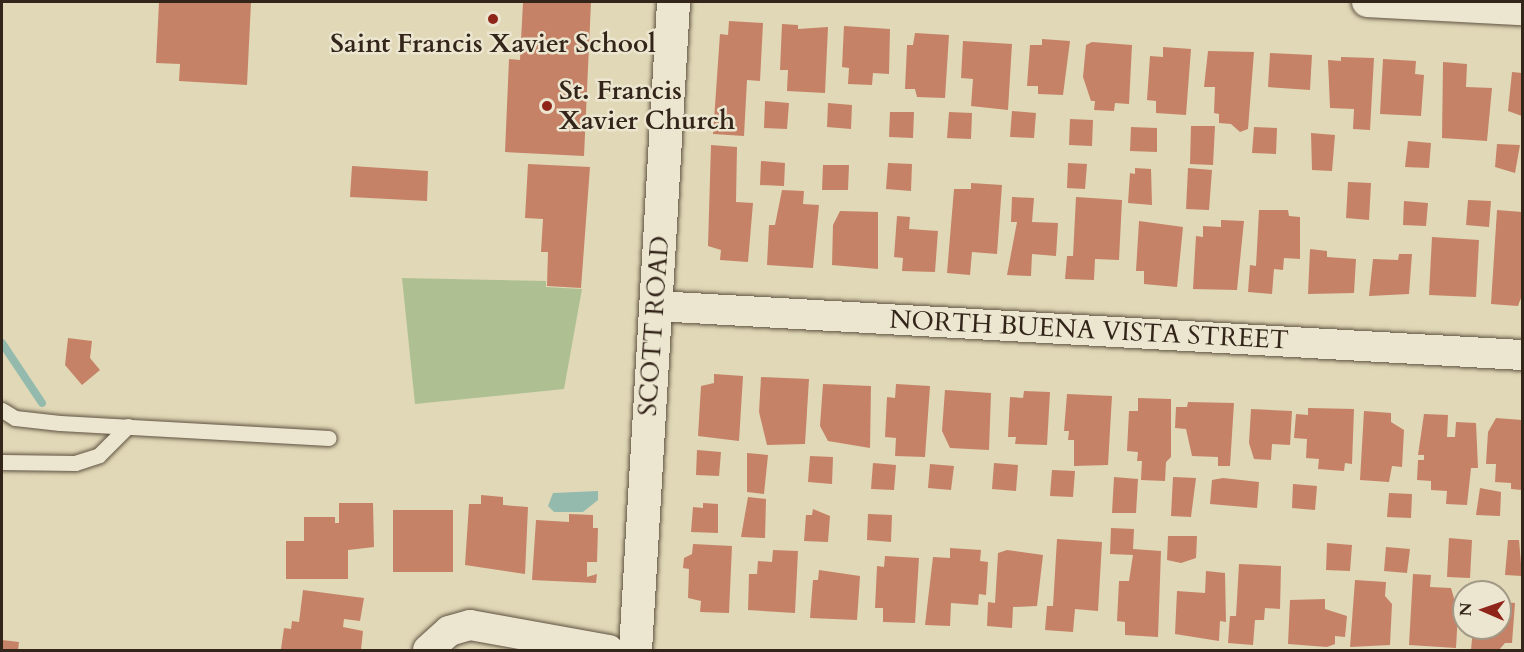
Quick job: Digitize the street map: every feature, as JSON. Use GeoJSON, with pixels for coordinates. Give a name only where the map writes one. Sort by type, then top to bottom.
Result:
{"type":"FeatureCollection","features":[{"type":"Feature","properties":{"kind":"street","name":"SCOTT ROAD"},"geometry":{"type":"LineString","coordinates":[[635,651],[673,2]]}},
{"type":"Feature","properties":{"kind":"street"},"geometry":{"type":"LineString","coordinates":[[1367,2],[1522,10]]}},
{"type":"Feature","properties":{"kind":"street","name":"NORTH BUENA VISTA STREET"},"geometry":{"type":"LineString","coordinates":[[656,306],[1522,355]]}},
{"type":"Feature","properties":{"kind":"street"},"geometry":{"type":"LineString","coordinates":[[428,651],[449,631],[470,625],[609,651]]}},
{"type":"Feature","properties":{"kind":"lane"},"geometry":{"type":"LineString","coordinates":[[2,410],[15,418],[329,438]]}},
{"type":"Feature","properties":{"kind":"lane"},"geometry":{"type":"LineString","coordinates":[[2,462],[75,463],[99,455],[128,426]]}},
{"type":"Feature","properties":{"kind":"green space"},"geometry":{"type":"Polygon","coordinates":[[[402,278],[546,281],[546,287],[582,289],[564,389],[415,404],[402,278]]]}},
{"type":"Feature","properties":{"kind":"water"},"geometry":{"type":"Polygon","coordinates":[[[598,491],[598,500],[583,512],[554,512],[548,506],[553,493],[598,491]]]}},
{"type":"Feature","properties":{"kind":"building"},"geometry":{"type":"Polygon","coordinates":[[[159,2],[251,2],[247,85],[179,81],[180,64],[156,63],[159,2]]]}},
{"type":"Feature","properties":{"kind":"building","name":"St. Francis Xavier Church"},"geometry":{"type":"Polygon","coordinates":[[[523,2],[591,2],[584,156],[505,152],[509,59],[520,60],[523,2]]]}},
{"type":"Feature","properties":{"kind":"building"},"geometry":{"type":"Polygon","coordinates":[[[729,21],[763,23],[760,81],[747,80],[744,136],[713,134],[720,34],[728,35],[729,21]]]}},
{"type":"Feature","properties":{"kind":"building"},"geometry":{"type":"Polygon","coordinates":[[[782,24],[798,25],[798,29],[828,27],[825,93],[787,91],[788,70],[780,70],[782,24]]]}},
{"type":"Feature","properties":{"kind":"building"},"geometry":{"type":"Polygon","coordinates":[[[844,26],[890,29],[889,74],[873,73],[872,85],[848,84],[849,68],[842,67],[844,26]]]}},
{"type":"Feature","properties":{"kind":"building"},"geometry":{"type":"Polygon","coordinates":[[[915,33],[949,35],[945,98],[917,97],[915,89],[905,89],[907,45],[913,45],[915,33]]]}},
{"type":"Feature","properties":{"kind":"building"},"geometry":{"type":"Polygon","coordinates":[[[1042,39],[1070,41],[1063,95],[1038,94],[1038,86],[1027,86],[1030,45],[1042,45],[1042,39]]]}},
{"type":"Feature","properties":{"kind":"building"},"geometry":{"type":"Polygon","coordinates":[[[963,41],[1012,44],[1008,110],[971,106],[973,79],[961,78],[963,41]]]}},
{"type":"Feature","properties":{"kind":"building"},"geometry":{"type":"Polygon","coordinates":[[[1092,42],[1132,45],[1129,104],[1115,103],[1114,111],[1094,110],[1095,101],[1091,101],[1083,77],[1086,45],[1092,42]]]}},
{"type":"Feature","properties":{"kind":"building"},"geometry":{"type":"Polygon","coordinates":[[[1163,47],[1191,49],[1186,115],[1156,113],[1156,101],[1147,100],[1150,56],[1163,57],[1163,47]]]}},
{"type":"Feature","properties":{"kind":"building"},"geometry":{"type":"Polygon","coordinates":[[[1208,51],[1254,52],[1248,129],[1240,132],[1231,124],[1219,123],[1219,114],[1214,113],[1215,87],[1204,87],[1208,51]]]}},
{"type":"Feature","properties":{"kind":"building"},"geometry":{"type":"Polygon","coordinates":[[[1270,53],[1312,55],[1310,90],[1268,87],[1270,53]]]}},
{"type":"Feature","properties":{"kind":"building"},"geometry":{"type":"Polygon","coordinates":[[[1341,57],[1374,58],[1370,130],[1353,129],[1354,109],[1330,108],[1328,60],[1341,61],[1341,57]]]}},
{"type":"Feature","properties":{"kind":"building"},"geometry":{"type":"Polygon","coordinates":[[[1383,59],[1416,61],[1415,74],[1424,75],[1421,116],[1380,114],[1383,59]]]}},
{"type":"Feature","properties":{"kind":"building"},"geometry":{"type":"Polygon","coordinates":[[[1443,62],[1467,64],[1466,87],[1492,88],[1487,141],[1442,138],[1443,62]]]}},
{"type":"Feature","properties":{"kind":"building"},"geometry":{"type":"Polygon","coordinates":[[[1512,72],[1522,73],[1522,116],[1508,111],[1512,72]]]}},
{"type":"Feature","properties":{"kind":"building"},"geometry":{"type":"Polygon","coordinates":[[[765,101],[789,103],[787,129],[764,128],[765,101]]]}},
{"type":"Feature","properties":{"kind":"building"},"geometry":{"type":"Polygon","coordinates":[[[828,103],[852,105],[851,129],[827,127],[828,103]]]}},
{"type":"Feature","properties":{"kind":"building"},"geometry":{"type":"Polygon","coordinates":[[[1012,111],[1036,113],[1034,138],[1010,137],[1012,111]]]}},
{"type":"Feature","properties":{"kind":"building"},"geometry":{"type":"Polygon","coordinates":[[[890,112],[914,112],[913,138],[889,137],[890,112]]]}},
{"type":"Feature","properties":{"kind":"building"},"geometry":{"type":"Polygon","coordinates":[[[949,112],[972,113],[971,139],[947,138],[949,112]]]}},
{"type":"Feature","properties":{"kind":"building"},"geometry":{"type":"Polygon","coordinates":[[[1070,119],[1093,120],[1092,146],[1069,145],[1070,119]]]}},
{"type":"Feature","properties":{"kind":"building"},"geometry":{"type":"Polygon","coordinates":[[[1191,126],[1215,126],[1213,165],[1190,164],[1191,126]]]}},
{"type":"Feature","properties":{"kind":"building"},"geometry":{"type":"Polygon","coordinates":[[[1131,127],[1157,128],[1157,152],[1130,151],[1131,127]]]}},
{"type":"Feature","properties":{"kind":"building"},"geometry":{"type":"Polygon","coordinates":[[[1254,127],[1277,128],[1276,154],[1252,153],[1254,127]]]}},
{"type":"Feature","properties":{"kind":"building"},"geometry":{"type":"Polygon","coordinates":[[[1311,133],[1335,135],[1332,171],[1312,170],[1311,133]]]}},
{"type":"Feature","properties":{"kind":"building"},"geometry":{"type":"Polygon","coordinates":[[[1408,141],[1431,143],[1429,168],[1405,167],[1408,141]]]}},
{"type":"Feature","properties":{"kind":"building"},"geometry":{"type":"Polygon","coordinates":[[[1497,144],[1520,145],[1515,173],[1495,167],[1497,144]]]}},
{"type":"Feature","properties":{"kind":"building"},"geometry":{"type":"Polygon","coordinates":[[[711,145],[737,147],[736,202],[753,203],[748,262],[720,260],[721,250],[708,246],[711,145]]]}},
{"type":"Feature","properties":{"kind":"building"},"geometry":{"type":"Polygon","coordinates":[[[761,161],[785,163],[784,186],[760,185],[761,161]]]}},
{"type":"Feature","properties":{"kind":"building"},"geometry":{"type":"Polygon","coordinates":[[[888,163],[912,164],[911,191],[886,189],[888,163]]]}},
{"type":"Feature","properties":{"kind":"building"},"geometry":{"type":"Polygon","coordinates":[[[1068,163],[1087,164],[1085,189],[1067,188],[1068,163]]]}},
{"type":"Feature","properties":{"kind":"building"},"geometry":{"type":"Polygon","coordinates":[[[528,164],[590,167],[581,288],[547,286],[548,252],[541,252],[543,219],[525,218],[528,164]]]}},
{"type":"Feature","properties":{"kind":"building"},"geometry":{"type":"Polygon","coordinates":[[[823,165],[849,165],[848,190],[822,190],[823,165]]]}},
{"type":"Feature","properties":{"kind":"building"},"geometry":{"type":"Polygon","coordinates":[[[352,166],[428,171],[427,201],[350,197],[352,166]]]}},
{"type":"Feature","properties":{"kind":"building"},"geometry":{"type":"Polygon","coordinates":[[[1135,168],[1151,169],[1152,205],[1128,203],[1130,173],[1135,174],[1135,168]]]}},
{"type":"Feature","properties":{"kind":"building"},"geometry":{"type":"Polygon","coordinates":[[[1188,168],[1212,170],[1209,210],[1186,209],[1188,168]]]}},
{"type":"Feature","properties":{"kind":"building"},"geometry":{"type":"Polygon","coordinates":[[[1348,182],[1371,183],[1369,220],[1346,218],[1348,182]]]}},
{"type":"Feature","properties":{"kind":"building"},"geometry":{"type":"Polygon","coordinates":[[[971,183],[1002,185],[997,254],[972,252],[970,275],[947,273],[954,189],[971,189],[971,183]]]}},
{"type":"Feature","properties":{"kind":"building"},"geometry":{"type":"Polygon","coordinates":[[[782,190],[804,191],[803,204],[819,205],[813,268],[767,265],[769,225],[775,225],[782,190]]]}},
{"type":"Feature","properties":{"kind":"building"},"geometry":{"type":"Polygon","coordinates":[[[1012,197],[1034,198],[1032,222],[1058,223],[1056,256],[1032,254],[1031,276],[1007,275],[1017,222],[1011,222],[1012,197]]]}},
{"type":"Feature","properties":{"kind":"building"},"geometry":{"type":"Polygon","coordinates":[[[1076,197],[1122,200],[1119,260],[1095,259],[1094,280],[1065,279],[1067,256],[1073,256],[1076,197]]]}},
{"type":"Feature","properties":{"kind":"building"},"geometry":{"type":"Polygon","coordinates":[[[1468,200],[1491,201],[1489,227],[1466,225],[1468,200]]]}},
{"type":"Feature","properties":{"kind":"building"},"geometry":{"type":"Polygon","coordinates":[[[1404,201],[1428,203],[1426,226],[1403,225],[1404,201]]]}},
{"type":"Feature","properties":{"kind":"building"},"geometry":{"type":"Polygon","coordinates":[[[1259,210],[1288,210],[1289,216],[1300,217],[1300,259],[1284,258],[1283,270],[1274,269],[1272,294],[1248,292],[1250,265],[1256,266],[1259,210]]]}},
{"type":"Feature","properties":{"kind":"building"},"geometry":{"type":"Polygon","coordinates":[[[1497,210],[1522,212],[1522,295],[1518,306],[1491,304],[1497,210]]]}},
{"type":"Feature","properties":{"kind":"building"},"geometry":{"type":"Polygon","coordinates":[[[840,211],[878,212],[878,269],[832,265],[833,225],[840,211]]]}},
{"type":"Feature","properties":{"kind":"building"},"geometry":{"type":"Polygon","coordinates":[[[897,216],[910,217],[909,229],[938,231],[935,272],[902,271],[903,258],[894,257],[897,216]]]}},
{"type":"Feature","properties":{"kind":"building"},"geometry":{"type":"Polygon","coordinates":[[[1221,220],[1244,221],[1237,290],[1193,289],[1196,236],[1203,237],[1203,226],[1221,227],[1221,220]]]}},
{"type":"Feature","properties":{"kind":"building"},"geometry":{"type":"Polygon","coordinates":[[[1139,221],[1183,227],[1177,287],[1144,284],[1144,271],[1136,271],[1139,221]]]}},
{"type":"Feature","properties":{"kind":"building"},"geometry":{"type":"Polygon","coordinates":[[[1432,237],[1479,240],[1476,297],[1429,295],[1432,237]]]}},
{"type":"Feature","properties":{"kind":"building"},"geometry":{"type":"Polygon","coordinates":[[[1310,249],[1327,251],[1327,257],[1356,259],[1354,293],[1308,294],[1310,249]]]}},
{"type":"Feature","properties":{"kind":"building"},"geometry":{"type":"Polygon","coordinates":[[[1399,254],[1412,254],[1409,294],[1369,296],[1373,259],[1398,260],[1399,254]]]}},
{"type":"Feature","properties":{"kind":"building"},"geometry":{"type":"Polygon","coordinates":[[[68,338],[92,341],[90,358],[100,370],[82,385],[65,365],[68,338]]]}},
{"type":"Feature","properties":{"kind":"building"},"geometry":{"type":"Polygon","coordinates":[[[714,374],[743,376],[739,441],[698,436],[701,386],[714,383],[714,374]]]}},
{"type":"Feature","properties":{"kind":"building"},"geometry":{"type":"Polygon","coordinates":[[[761,377],[809,379],[805,444],[767,445],[759,412],[761,377]]]}},
{"type":"Feature","properties":{"kind":"building"},"geometry":{"type":"Polygon","coordinates":[[[823,384],[871,386],[870,448],[828,441],[820,426],[823,384]]]}},
{"type":"Feature","properties":{"kind":"building"},"geometry":{"type":"Polygon","coordinates":[[[896,384],[930,386],[925,457],[895,456],[896,438],[885,437],[887,397],[895,398],[896,384]]]}},
{"type":"Feature","properties":{"kind":"building"},"geometry":{"type":"Polygon","coordinates":[[[945,390],[991,393],[989,450],[950,448],[942,431],[945,390]]]}},
{"type":"Feature","properties":{"kind":"building"},"geometry":{"type":"Polygon","coordinates":[[[1024,391],[1050,392],[1047,445],[1015,444],[1016,437],[1008,437],[1010,397],[1023,398],[1024,391]]]}},
{"type":"Feature","properties":{"kind":"building"},"geometry":{"type":"Polygon","coordinates":[[[1067,394],[1112,396],[1108,465],[1074,466],[1074,440],[1068,440],[1069,431],[1064,431],[1067,394]]]}},
{"type":"Feature","properties":{"kind":"building"},"geometry":{"type":"Polygon","coordinates":[[[1138,398],[1171,399],[1171,457],[1166,462],[1165,481],[1141,480],[1142,461],[1137,461],[1138,452],[1127,451],[1129,411],[1138,411],[1138,398]]]}},
{"type":"Feature","properties":{"kind":"building"},"geometry":{"type":"Polygon","coordinates":[[[1188,402],[1234,403],[1230,466],[1218,466],[1218,457],[1192,456],[1186,429],[1175,428],[1176,407],[1187,407],[1188,402]]]}},
{"type":"Feature","properties":{"kind":"building"},"geometry":{"type":"Polygon","coordinates":[[[1308,408],[1354,409],[1352,464],[1345,463],[1344,471],[1318,469],[1319,459],[1306,458],[1307,439],[1294,438],[1296,414],[1308,415],[1308,408]]]}},
{"type":"Feature","properties":{"kind":"building"},"geometry":{"type":"Polygon","coordinates":[[[1251,409],[1292,411],[1290,445],[1272,444],[1271,460],[1254,459],[1249,443],[1251,409]]]}},
{"type":"Feature","properties":{"kind":"building"},"geometry":{"type":"Polygon","coordinates":[[[1364,411],[1391,413],[1391,422],[1404,430],[1402,467],[1392,466],[1389,482],[1360,480],[1364,411]]]}},
{"type":"Feature","properties":{"kind":"building"},"geometry":{"type":"Polygon","coordinates":[[[1424,414],[1448,415],[1447,437],[1455,437],[1456,422],[1476,423],[1478,468],[1471,468],[1467,505],[1446,504],[1447,491],[1431,490],[1431,481],[1417,480],[1418,460],[1424,460],[1424,455],[1418,455],[1424,414]]]}},
{"type":"Feature","properties":{"kind":"building"},"geometry":{"type":"Polygon","coordinates":[[[1496,418],[1522,420],[1522,490],[1511,489],[1511,483],[1495,482],[1496,464],[1486,464],[1488,432],[1496,418]]]}},
{"type":"Feature","properties":{"kind":"building"},"geometry":{"type":"Polygon","coordinates":[[[697,450],[721,452],[719,476],[696,475],[697,450]]]}},
{"type":"Feature","properties":{"kind":"building"},"geometry":{"type":"Polygon","coordinates":[[[747,453],[768,455],[764,494],[747,492],[747,453]]]}},
{"type":"Feature","properties":{"kind":"building"},"geometry":{"type":"Polygon","coordinates":[[[810,456],[833,457],[832,484],[808,482],[810,456]]]}},
{"type":"Feature","properties":{"kind":"building"},"geometry":{"type":"Polygon","coordinates":[[[873,463],[896,465],[894,490],[871,489],[873,463]]]}},
{"type":"Feature","properties":{"kind":"building"},"geometry":{"type":"Polygon","coordinates":[[[994,463],[1018,465],[1016,491],[992,489],[994,463]]]}},
{"type":"Feature","properties":{"kind":"building"},"geometry":{"type":"Polygon","coordinates":[[[930,464],[954,466],[951,490],[928,488],[930,464]]]}},
{"type":"Feature","properties":{"kind":"building"},"geometry":{"type":"Polygon","coordinates":[[[1052,470],[1075,471],[1073,497],[1050,496],[1052,470]]]}},
{"type":"Feature","properties":{"kind":"building"},"geometry":{"type":"Polygon","coordinates":[[[1114,477],[1138,479],[1136,513],[1112,513],[1114,477]]]}},
{"type":"Feature","properties":{"kind":"building"},"geometry":{"type":"Polygon","coordinates":[[[1173,477],[1196,478],[1191,517],[1171,516],[1173,477]]]}},
{"type":"Feature","properties":{"kind":"building"},"geometry":{"type":"Polygon","coordinates":[[[1223,478],[1259,482],[1257,508],[1210,504],[1212,480],[1223,478]]]}},
{"type":"Feature","properties":{"kind":"building"},"geometry":{"type":"Polygon","coordinates":[[[1293,484],[1317,486],[1315,510],[1292,508],[1293,484]]]}},
{"type":"Feature","properties":{"kind":"building"},"geometry":{"type":"Polygon","coordinates":[[[1480,488],[1501,492],[1500,516],[1476,515],[1480,488]]]}},
{"type":"Feature","properties":{"kind":"building"},"geometry":{"type":"Polygon","coordinates":[[[1389,493],[1412,494],[1411,518],[1387,517],[1389,493]]]}},
{"type":"Feature","properties":{"kind":"building"},"geometry":{"type":"Polygon","coordinates":[[[481,495],[503,497],[503,505],[528,507],[525,574],[465,565],[469,504],[481,504],[481,495]]]}},
{"type":"Feature","properties":{"kind":"building"},"geometry":{"type":"Polygon","coordinates":[[[748,497],[766,499],[765,538],[741,537],[748,497]]]}},
{"type":"Feature","properties":{"kind":"building"},"geometry":{"type":"Polygon","coordinates":[[[339,503],[373,503],[374,547],[348,550],[348,579],[286,579],[286,541],[304,541],[304,517],[335,517],[335,523],[339,523],[339,503]]]}},
{"type":"Feature","properties":{"kind":"building"},"geometry":{"type":"Polygon","coordinates":[[[703,503],[718,504],[718,533],[691,532],[693,507],[703,508],[703,503]]]}},
{"type":"Feature","properties":{"kind":"building"},"geometry":{"type":"Polygon","coordinates":[[[813,509],[830,516],[828,542],[804,541],[806,515],[812,515],[813,509]]]}},
{"type":"Feature","properties":{"kind":"building"},"geometry":{"type":"Polygon","coordinates":[[[393,510],[453,510],[453,572],[393,572],[393,510]]]}},
{"type":"Feature","properties":{"kind":"building"},"geometry":{"type":"Polygon","coordinates":[[[569,514],[593,515],[593,528],[598,528],[597,562],[587,562],[587,577],[597,574],[596,583],[532,580],[536,520],[569,522],[569,514]]]}},
{"type":"Feature","properties":{"kind":"building"},"geometry":{"type":"Polygon","coordinates":[[[868,514],[892,515],[891,542],[867,540],[868,514]]]}},
{"type":"Feature","properties":{"kind":"building"},"geometry":{"type":"Polygon","coordinates":[[[1111,528],[1134,529],[1133,549],[1161,551],[1158,637],[1125,635],[1125,622],[1117,621],[1119,581],[1129,581],[1133,555],[1110,554],[1111,528]]]}},
{"type":"Feature","properties":{"kind":"building"},"geometry":{"type":"Polygon","coordinates":[[[1168,536],[1197,536],[1196,558],[1181,563],[1167,560],[1168,536]]]}},
{"type":"Feature","properties":{"kind":"building"},"geometry":{"type":"Polygon","coordinates":[[[1449,538],[1472,540],[1470,578],[1447,577],[1449,538]]]}},
{"type":"Feature","properties":{"kind":"building"},"geometry":{"type":"Polygon","coordinates":[[[1057,539],[1102,542],[1098,611],[1075,609],[1073,632],[1045,630],[1047,606],[1053,606],[1057,539]]]}},
{"type":"Feature","properties":{"kind":"building"},"geometry":{"type":"Polygon","coordinates":[[[1508,540],[1519,540],[1522,576],[1505,575],[1508,540]]]}},
{"type":"Feature","properties":{"kind":"building"},"geometry":{"type":"Polygon","coordinates":[[[1327,543],[1352,545],[1350,571],[1326,570],[1327,543]]]}},
{"type":"Feature","properties":{"kind":"building"},"geometry":{"type":"Polygon","coordinates":[[[693,544],[732,546],[729,613],[700,612],[701,601],[688,598],[689,569],[683,568],[684,558],[692,554],[693,544]]]}},
{"type":"Feature","properties":{"kind":"building"},"geometry":{"type":"Polygon","coordinates":[[[1386,547],[1410,549],[1407,573],[1384,571],[1386,547]]]}},
{"type":"Feature","properties":{"kind":"building"},"geometry":{"type":"Polygon","coordinates":[[[950,548],[981,550],[980,561],[988,562],[986,595],[979,594],[978,605],[951,603],[950,626],[925,625],[933,557],[950,558],[950,548]]]}},
{"type":"Feature","properties":{"kind":"building"},"geometry":{"type":"Polygon","coordinates":[[[773,550],[798,551],[795,613],[748,610],[749,574],[757,574],[758,561],[772,562],[773,550]]]}},
{"type":"Feature","properties":{"kind":"building"},"geometry":{"type":"Polygon","coordinates":[[[1007,550],[1043,555],[1037,606],[1013,607],[1012,628],[987,626],[988,602],[995,603],[998,553],[1007,550]]]}},
{"type":"Feature","properties":{"kind":"building"},"geometry":{"type":"Polygon","coordinates":[[[885,556],[919,558],[915,623],[883,622],[883,608],[875,608],[877,566],[884,567],[885,556]]]}},
{"type":"Feature","properties":{"kind":"building"},"geometry":{"type":"Polygon","coordinates":[[[1239,564],[1281,566],[1280,609],[1265,608],[1264,620],[1255,620],[1253,645],[1228,643],[1230,616],[1236,616],[1239,564]]]}},
{"type":"Feature","properties":{"kind":"building"},"geometry":{"type":"Polygon","coordinates":[[[819,570],[860,576],[857,620],[810,618],[813,580],[818,580],[819,570]]]}},
{"type":"Feature","properties":{"kind":"building"},"geometry":{"type":"Polygon","coordinates":[[[1206,571],[1225,573],[1226,622],[1220,621],[1219,641],[1175,634],[1177,591],[1205,593],[1206,571]]]}},
{"type":"Feature","properties":{"kind":"building"},"geometry":{"type":"Polygon","coordinates":[[[1413,574],[1431,575],[1430,587],[1451,588],[1452,640],[1456,640],[1456,648],[1409,645],[1413,574]]]}},
{"type":"Feature","properties":{"kind":"building"},"geometry":{"type":"Polygon","coordinates":[[[1355,580],[1386,582],[1385,596],[1392,604],[1390,645],[1350,647],[1355,580]]]}},
{"type":"Feature","properties":{"kind":"building"},"geometry":{"type":"Polygon","coordinates":[[[303,590],[364,598],[360,621],[344,619],[343,627],[363,631],[361,650],[281,649],[284,628],[291,629],[292,621],[299,622],[303,590]]]}},
{"type":"Feature","properties":{"kind":"building"},"geometry":{"type":"Polygon","coordinates":[[[1325,599],[1325,609],[1347,616],[1345,637],[1335,636],[1335,644],[1327,647],[1288,644],[1290,600],[1325,599]]]}},
{"type":"Feature","properties":{"kind":"building"},"geometry":{"type":"Polygon","coordinates":[[[1512,603],[1515,603],[1512,643],[1505,643],[1499,650],[1471,650],[1472,640],[1512,640],[1512,603]]]}},
{"type":"Feature","properties":{"kind":"building"},"geometry":{"type":"Polygon","coordinates":[[[2,640],[19,642],[18,650],[2,650],[2,640]]]}},
{"type":"Feature","properties":{"kind":"waterway"},"geometry":{"type":"LineString","coordinates":[[2,343],[42,403]]}},
{"type":"Feature","properties":{"kind":"place","name":"Saint Francis Xavier School"},"geometry":{"type":"Point","coordinates":[493,19]}},
{"type":"Feature","properties":{"kind":"place","name":"St. Francis Xavier Church"},"geometry":{"type":"Point","coordinates":[547,106]}}]}
